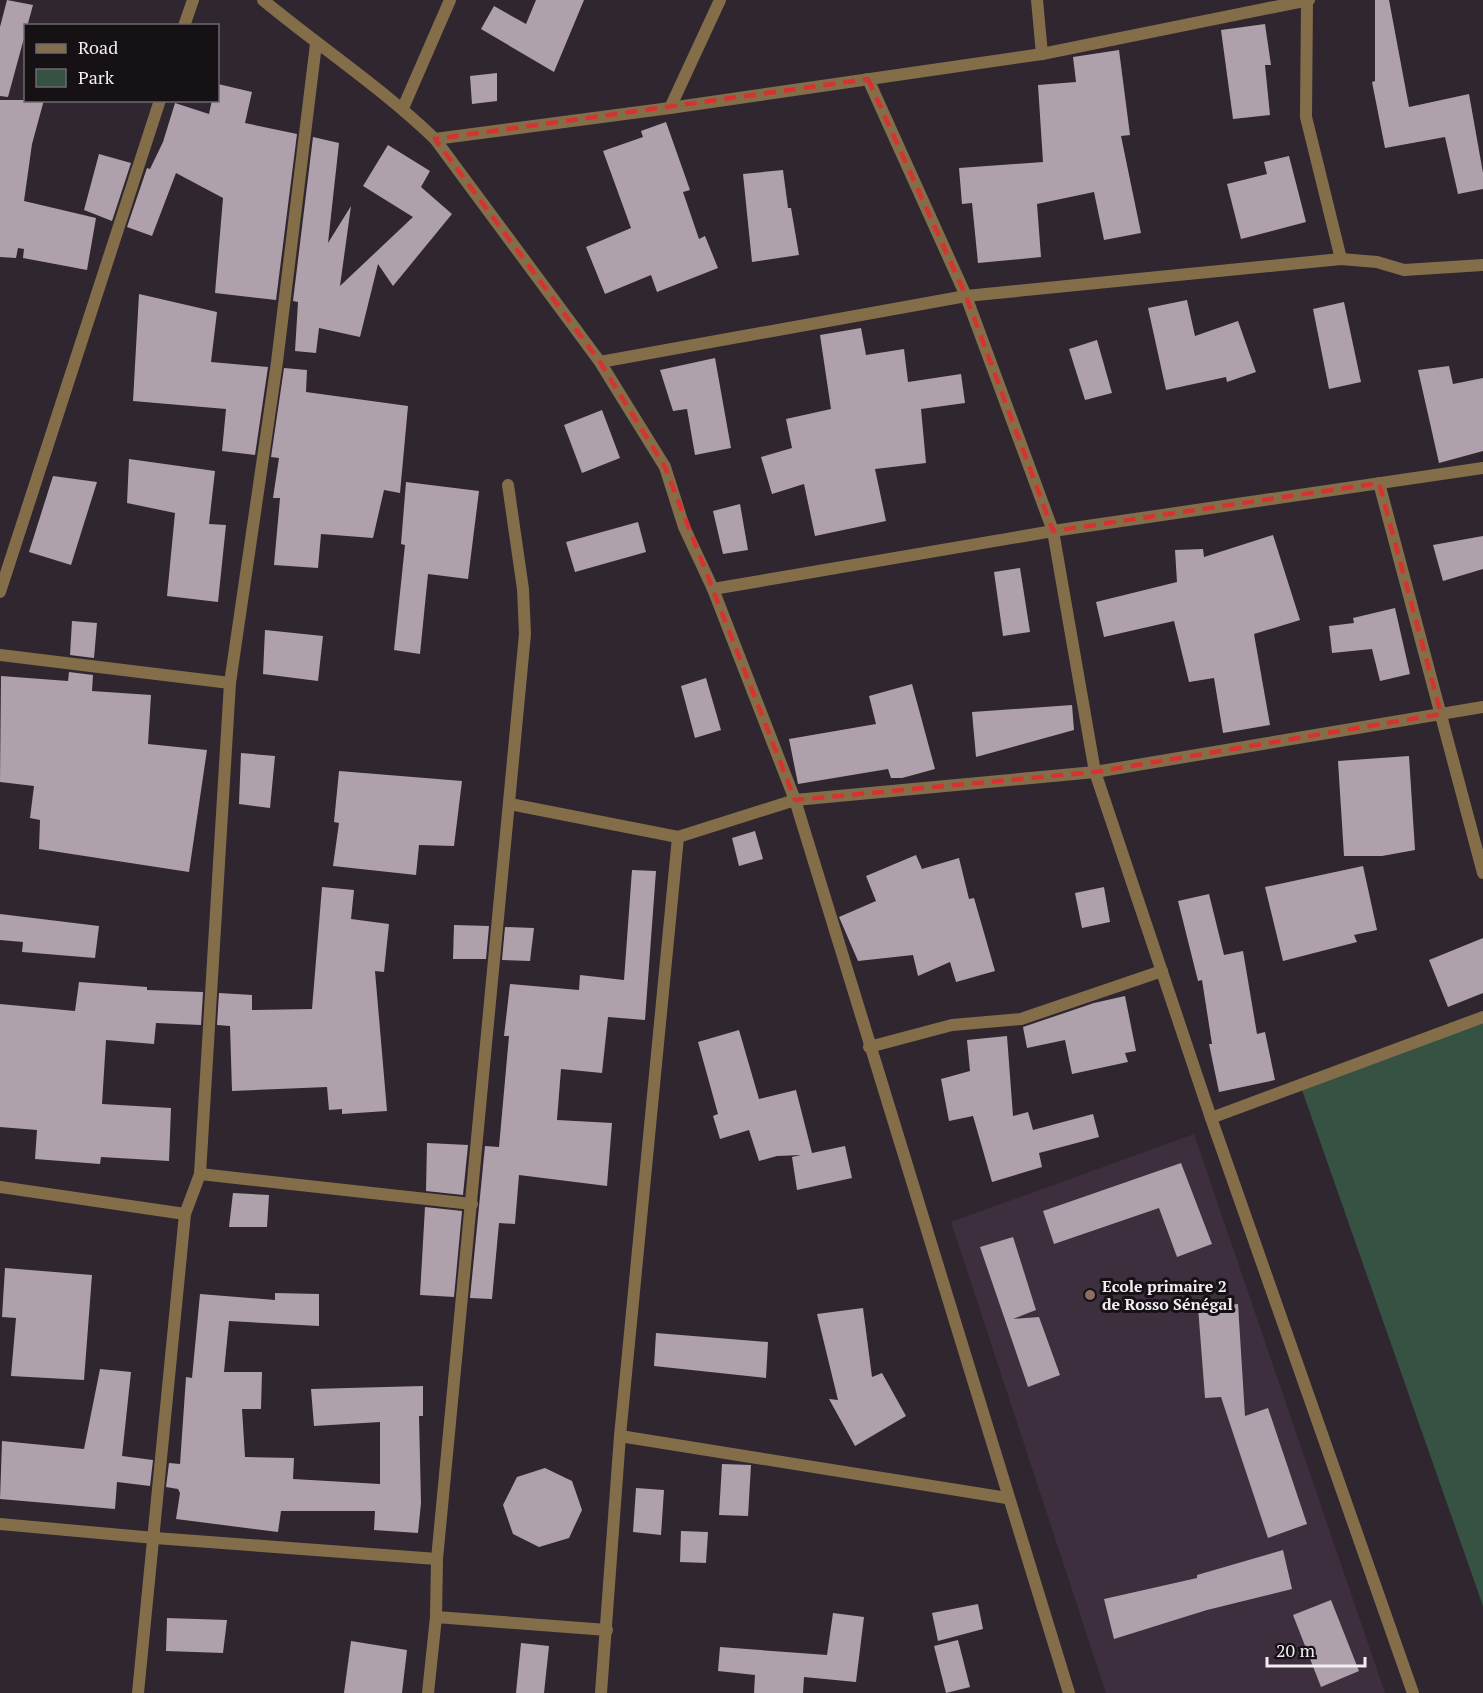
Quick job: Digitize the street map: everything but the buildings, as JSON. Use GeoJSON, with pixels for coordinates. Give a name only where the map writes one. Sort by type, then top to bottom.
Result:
{"type":"FeatureCollection","features":[{"type":"Feature","properties":{"kind":"street"},"geometry":{"type":"LineString","coordinates":[[185,24],[193,0]]}},
{"type":"Feature","properties":{"kind":"street"},"geometry":{"type":"LineString","coordinates":[[263,0],[316,44],[403,108],[435,139],[600,362],[665,467],[684,527],[713,589],[795,800],[1007,1498],[1069,1693]]}},
{"type":"Feature","properties":{"kind":"street"},"geometry":{"type":"LineString","coordinates":[[403,108],[450,0]]}},
{"type":"Feature","properties":{"kind":"street"},"geometry":{"type":"LineString","coordinates":[[670,108],[720,0]]}},
{"type":"Feature","properties":{"kind":"street"},"geometry":{"type":"LineString","coordinates":[[1037,0],[1042,54]]}},
{"type":"Feature","properties":{"kind":"street"},"geometry":{"type":"LineString","coordinates":[[435,139],[670,108],[1042,54],[1308,0],[1306,117],[1341,259]]}},
{"type":"Feature","properties":{"kind":"street"},"geometry":{"type":"LineString","coordinates":[[138,1693],[185,1214],[200,1174],[230,683],[277,362],[316,44]]}},
{"type":"Feature","properties":{"kind":"street"},"geometry":{"type":"LineString","coordinates":[[868,79],[966,296],[1053,531],[1095,771],[1210,1118],[1413,1693]]}},
{"type":"Feature","properties":{"kind":"street"},"geometry":{"type":"LineString","coordinates":[[0,592],[159,102]]}},
{"type":"Feature","properties":{"kind":"street"},"geometry":{"type":"LineString","coordinates":[[600,362],[966,296],[1341,259],[1377,262],[1404,270],[1483,265]]}},
{"type":"Feature","properties":{"kind":"street"},"geometry":{"type":"LineString","coordinates":[[713,589],[1053,531],[1483,468]]}},
{"type":"Feature","properties":{"kind":"street"},"geometry":{"type":"LineString","coordinates":[[1379,483],[1483,873]]}},
{"type":"Feature","properties":{"kind":"street"},"geometry":{"type":"LineString","coordinates":[[428,1693],[435,1617],[437,1559],[525,634],[523,589],[508,485]]}},
{"type":"Feature","properties":{"kind":"street"},"geometry":{"type":"LineString","coordinates":[[0,655],[230,683]]}},
{"type":"Feature","properties":{"kind":"street"},"geometry":{"type":"LineString","coordinates":[[510,804],[678,837],[795,800],[1095,771],[1483,707]]}},
{"type":"Feature","properties":{"kind":"street"},"geometry":{"type":"LineString","coordinates":[[601,1693],[620,1436],[678,837]]}},
{"type":"Feature","properties":{"kind":"street"},"geometry":{"type":"LineString","coordinates":[[869,1047],[952,1024],[1022,1019],[1162,971]]}},
{"type":"Feature","properties":{"kind":"street"},"geometry":{"type":"LineString","coordinates":[[1210,1118],[1483,1017]]}},
{"type":"Feature","properties":{"kind":"street"},"geometry":{"type":"LineString","coordinates":[[200,1174],[472,1204]]}},
{"type":"Feature","properties":{"kind":"street"},"geometry":{"type":"LineString","coordinates":[[0,1187],[185,1214]]}},
{"type":"Feature","properties":{"kind":"street"},"geometry":{"type":"LineString","coordinates":[[620,1436],[1007,1498]]}},
{"type":"Feature","properties":{"kind":"street"},"geometry":{"type":"LineString","coordinates":[[0,1524],[437,1559]]}},
{"type":"Feature","properties":{"kind":"street"},"geometry":{"type":"LineString","coordinates":[[435,1617],[607,1630]]}},
{"type":"Feature","properties":{"kind":"highlighted area"},"geometry":{"type":"Polygon","coordinates":[[[868,79],[966,296],[1053,531],[1379,483],[1441,714],[1095,772],[795,800],[665,467],[600,362],[435,139],[868,79]]]}},
{"type":"Feature","properties":{"kind":"shaded area"},"geometry":{"type":"Polygon","coordinates":[[[1194,1134],[1385,1693],[1106,1693],[951,1222],[1194,1134]]]}},
{"type":"Feature","properties":{"kind":"green space"},"geometry":{"type":"Polygon","coordinates":[[[1483,1020],[1483,1606],[1302,1090],[1483,1020]]]}},
{"type":"Feature","properties":{"kind":"place","name":"Ecole primaire 2 de Rosso Sénégal"},"geometry":{"type":"Point","coordinates":[1090,1295]}}]}
